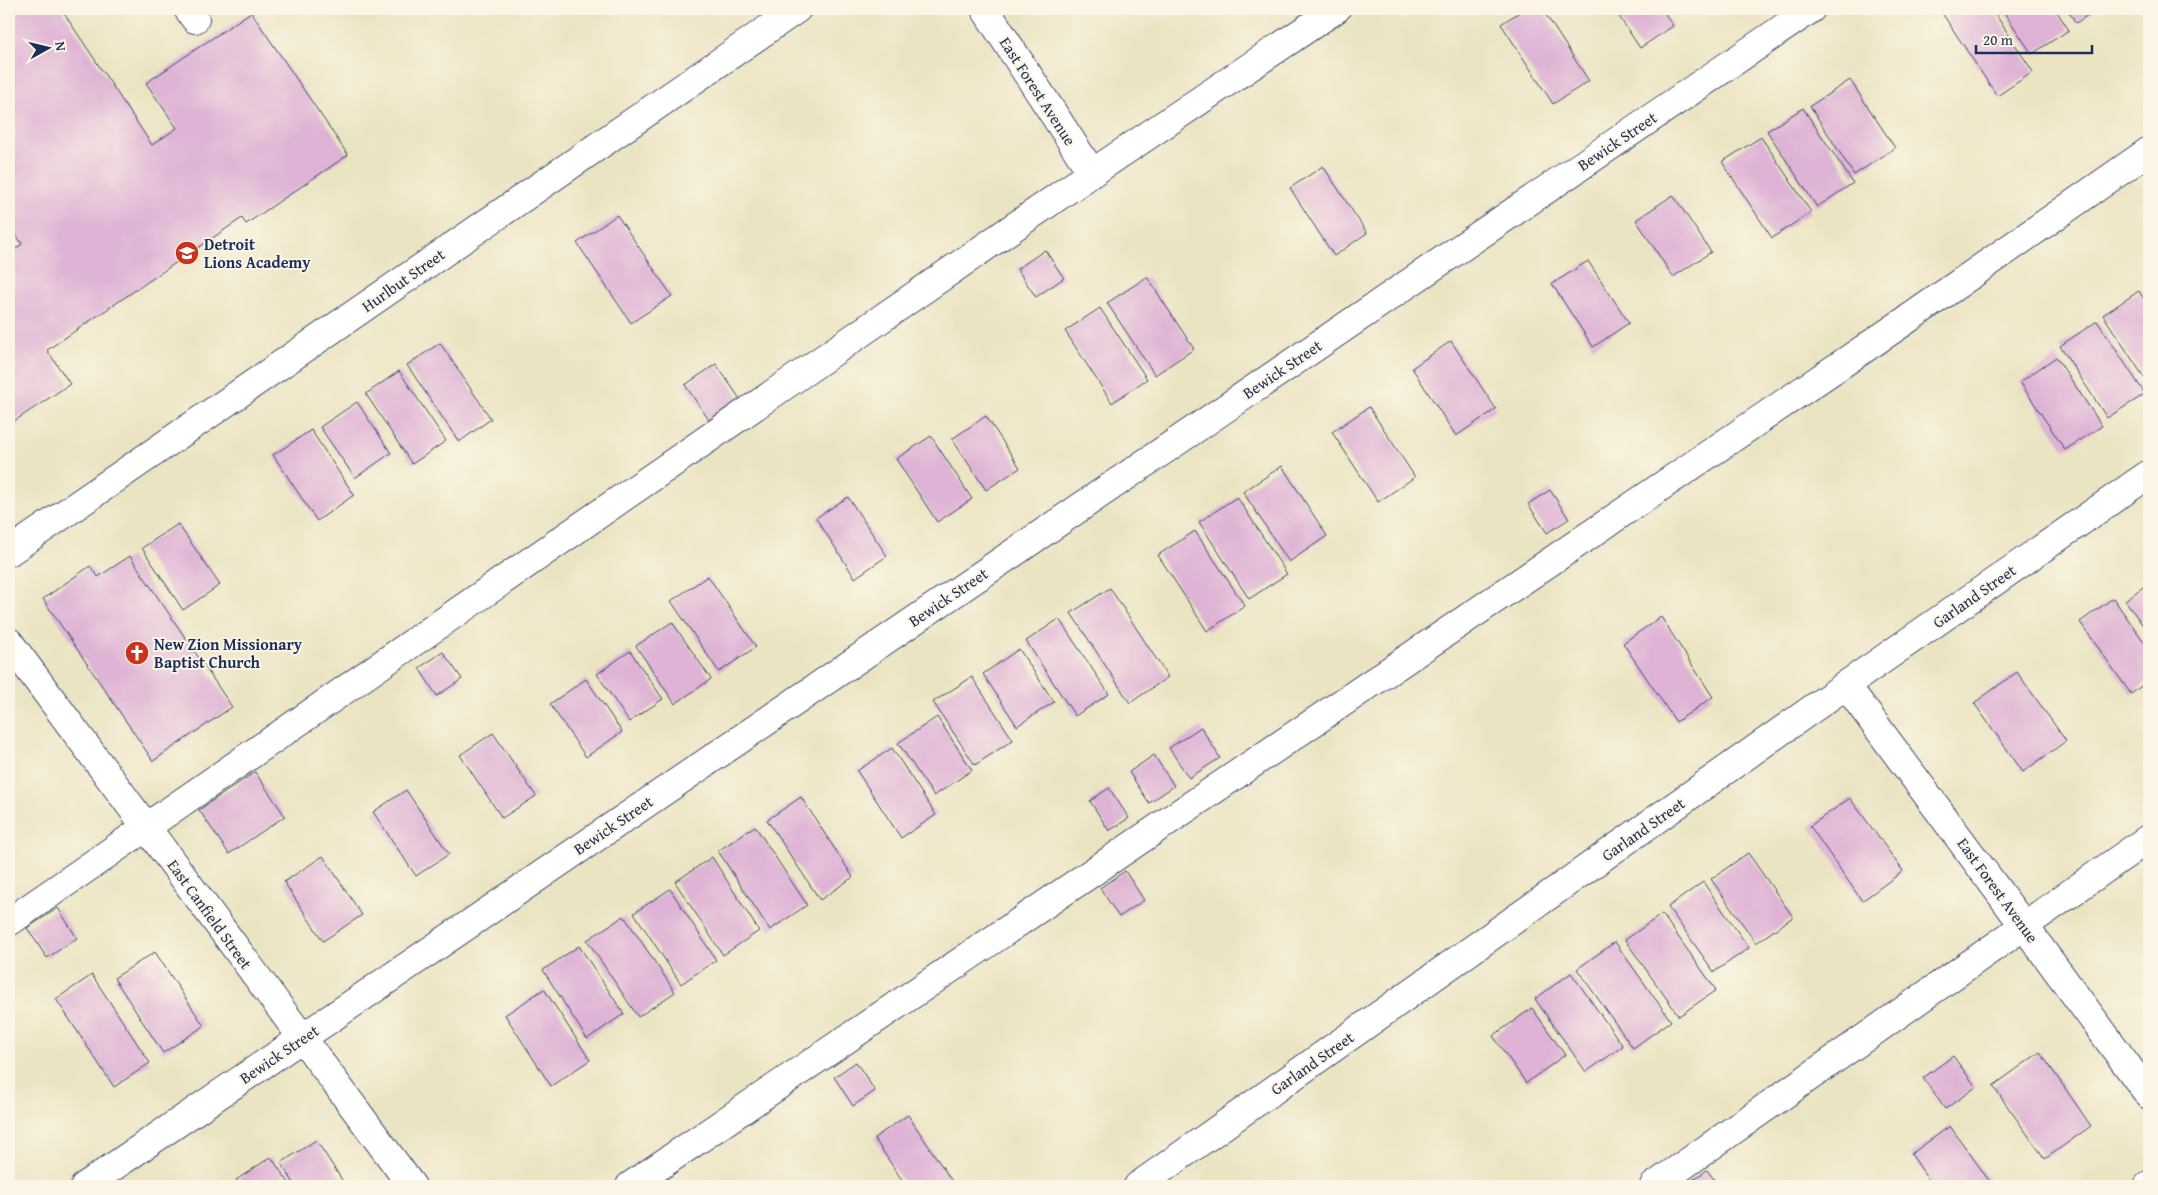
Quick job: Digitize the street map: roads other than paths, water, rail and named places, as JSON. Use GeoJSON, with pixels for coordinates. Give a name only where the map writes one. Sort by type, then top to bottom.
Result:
{"type":"FeatureCollection","features":[{"type":"Feature","properties":{"kind":"street","name":"Hurlbut Street"},"geometry":{"type":"LineString","coordinates":[[9,552],[797,9]]}},
{"type":"Feature","properties":{"kind":"street","name":"East Forest Avenue"},"geometry":{"type":"LineString","coordinates":[[984,9],[1092,173]]}},
{"type":"Feature","properties":{"kind":"street"},"geometry":{"type":"LineString","coordinates":[[9,922],[1092,173],[1336,9]]}},
{"type":"Feature","properties":{"kind":"street","name":"Bewick Street"},"geometry":{"type":"LineString","coordinates":[[85,1186],[1811,9]]}},
{"type":"Feature","properties":{"kind":"street"},"geometry":{"type":"LineString","coordinates":[[630,1186],[1900,324],[2149,151]]}},
{"type":"Feature","properties":{"kind":"street","name":"Garland Street"},"geometry":{"type":"LineString","coordinates":[[1138,1186],[1846,685],[2149,474]]}},
{"type":"Feature","properties":{"kind":"street","name":"East Canfield Street"},"geometry":{"type":"LineString","coordinates":[[9,642],[412,1186]]}},
{"type":"Feature","properties":{"kind":"street","name":"East Forest Avenue"},"geometry":{"type":"LineString","coordinates":[[1846,685],[2149,1095]]}},
{"type":"Feature","properties":{"kind":"street"},"geometry":{"type":"LineString","coordinates":[[1654,1186],[2149,838]]}},
{"type":"Feature","properties":{"kind":"place","name":"Detroit Lions Academy"},"geometry":{"type":"Point","coordinates":[187,253]}},
{"type":"Feature","properties":{"kind":"place","name":"New Zion Missionary Baptist Church"},"geometry":{"type":"Point","coordinates":[137,653]}}]}
